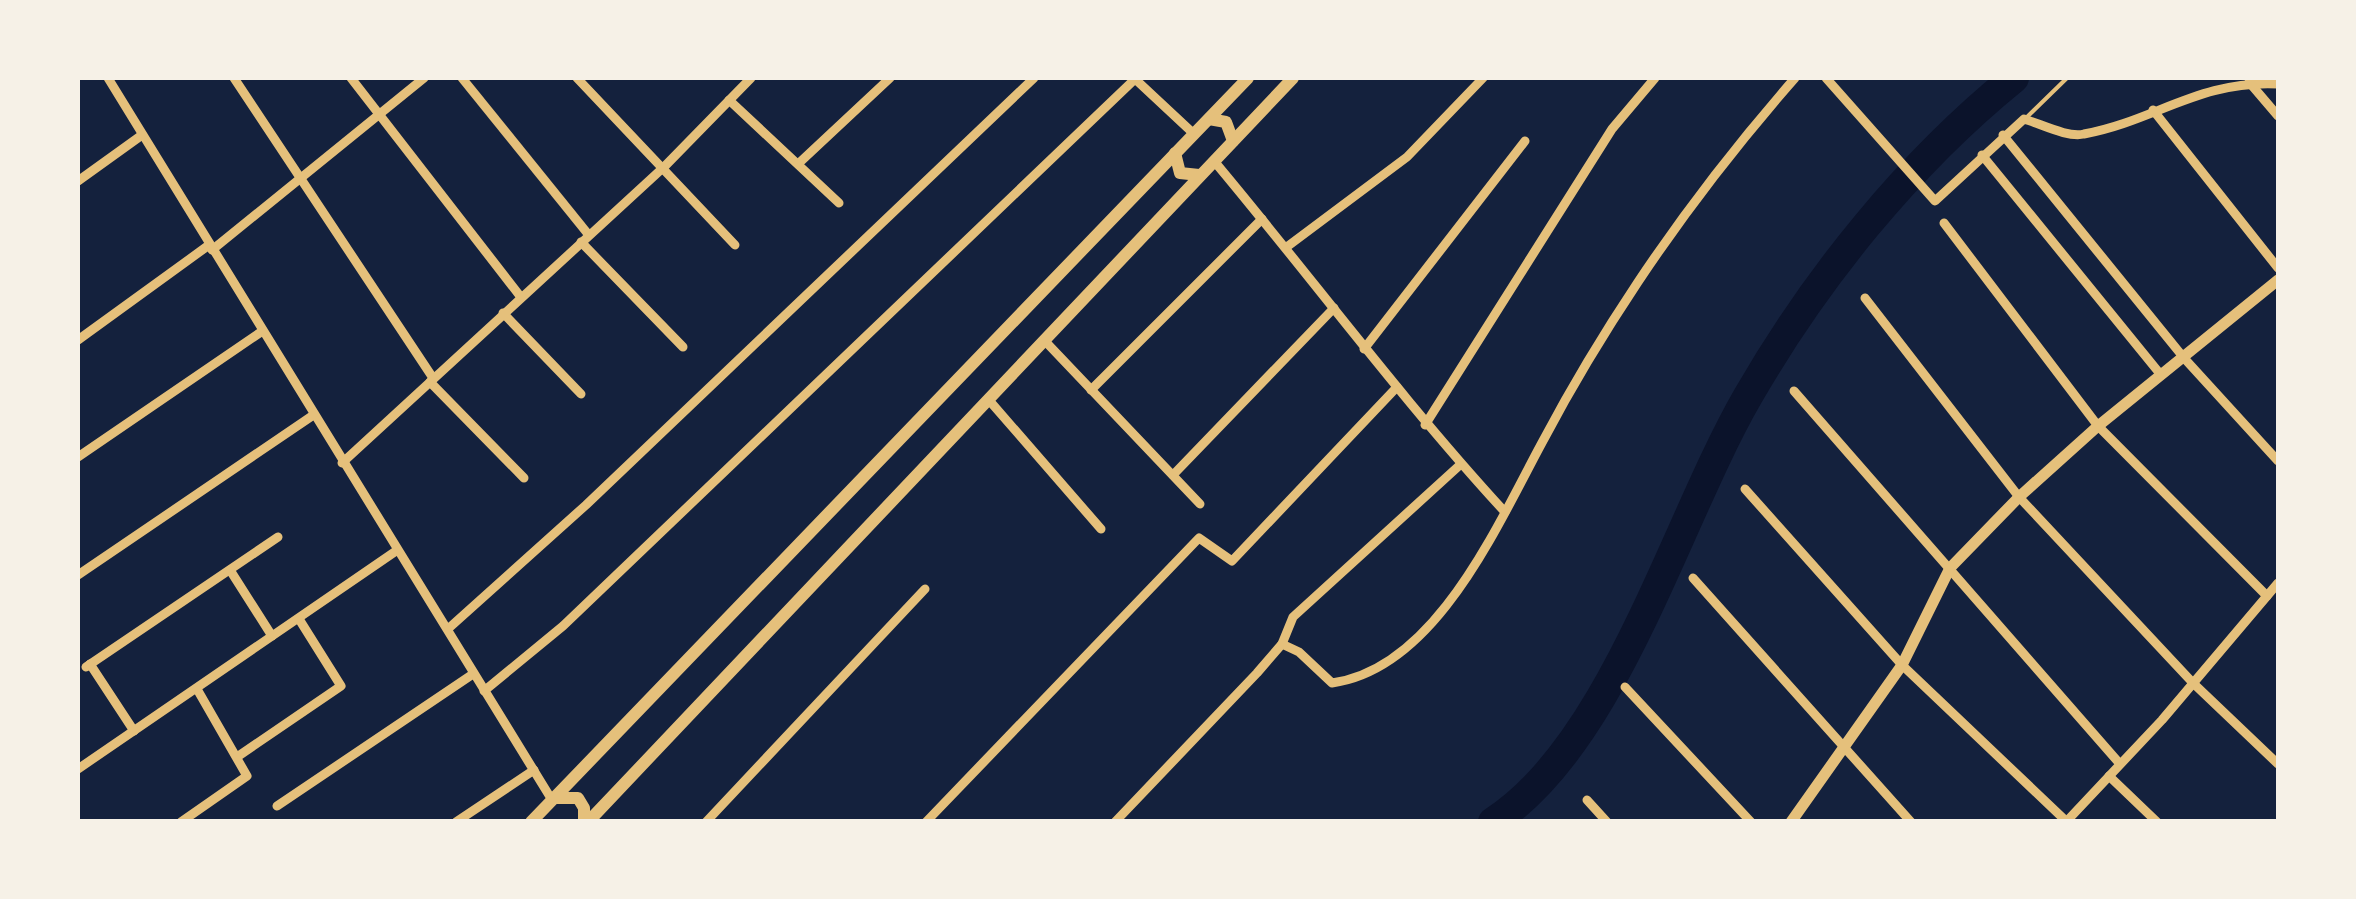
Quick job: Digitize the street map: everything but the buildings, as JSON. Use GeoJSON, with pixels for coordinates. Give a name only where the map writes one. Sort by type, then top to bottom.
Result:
{"type":"FeatureCollection","features":[{"type":"Feature","properties":{"kind":"main road"},"geometry":{"type":"LineString","coordinates":[[537,818],[1248,78]]}},
{"type":"Feature","properties":{"kind":"main road"},"geometry":{"type":"LineString","coordinates":[[586,822],[1292,78]]}},
{"type":"Feature","properties":{"kind":"main road"},"geometry":{"type":"LineString","coordinates":[[1209,119],[1226,122],[1233,142]]}},
{"type":"Feature","properties":{"kind":"main road"},"geometry":{"type":"LineString","coordinates":[[1175,154],[1180,172],[1199,175]]}},
{"type":"Feature","properties":{"kind":"main road"},"geometry":{"type":"LineString","coordinates":[[553,799],[578,798],[586,822]]}},
{"type":"Feature","properties":{"kind":"street"},"geometry":{"type":"LineString","coordinates":[[108,78],[260,332],[553,799]]}},
{"type":"Feature","properties":{"kind":"street"},"geometry":{"type":"LineString","coordinates":[[234,78],[432,380],[524,478]]}},
{"type":"Feature","properties":{"kind":"street"},"geometry":{"type":"LineString","coordinates":[[351,78],[520,296]]}},
{"type":"Feature","properties":{"kind":"street"},"geometry":{"type":"LineString","coordinates":[[78,340],[210,248],[424,78]]}},
{"type":"Feature","properties":{"kind":"street"},"geometry":{"type":"LineString","coordinates":[[462,78],[585,238],[684,347]]}},
{"type":"Feature","properties":{"kind":"street"},"geometry":{"type":"LineString","coordinates":[[577,78],[664,166],[734,245]]}},
{"type":"Feature","properties":{"kind":"street"},"geometry":{"type":"LineString","coordinates":[[342,462],[664,166],[751,78]]}},
{"type":"Feature","properties":{"kind":"street"},"geometry":{"type":"LineString","coordinates":[[798,164],[890,78]]}},
{"type":"Feature","properties":{"kind":"street"},"geometry":{"type":"LineString","coordinates":[[449,628],[586,505],[1034,78]]}},
{"type":"Feature","properties":{"kind":"street"},"geometry":{"type":"LineString","coordinates":[[484,691],[563,626],[1135,78],[1194,134]]}},
{"type":"Feature","properties":{"kind":"street"},"geometry":{"type":"LineString","coordinates":[[1288,246],[1408,157],[1483,78]]}},
{"type":"Feature","properties":{"kind":"street"},"geometry":{"type":"LineString","coordinates":[[1425,425],[1612,129],[1655,78]]}},
{"type":"Feature","properties":{"kind":"street"},"geometry":{"type":"LineString","coordinates":[[1282,644],[1299,652],[1332,683],[1347,681],[1397,656],[1432,623],[1467,576],[1636,284],[1722,163],[1795,78]]}},
{"type":"Feature","properties":{"kind":"street"},"geometry":{"type":"LineString","coordinates":[[1826,78],[1925,184],[1936,201],[2024,119],[2081,136],[2210,89],[2249,82],[2278,84]]}},
{"type":"Feature","properties":{"kind":"street"},"geometry":{"type":"LineString","coordinates":[[2249,82],[2278,116]]}},
{"type":"Feature","properties":{"kind":"street"},"geometry":{"type":"LineString","coordinates":[[729,100],[839,204]]}},
{"type":"Feature","properties":{"kind":"street"},"geometry":{"type":"LineString","coordinates":[[2153,110],[2278,268]]}},
{"type":"Feature","properties":{"kind":"street"},"geometry":{"type":"LineString","coordinates":[[78,182],[142,135]]}},
{"type":"Feature","properties":{"kind":"street"},"geometry":{"type":"LineString","coordinates":[[2003,135],[2184,358],[2278,461]]}},
{"type":"Feature","properties":{"kind":"street"},"geometry":{"type":"LineString","coordinates":[[1364,350],[1525,141]]}},
{"type":"Feature","properties":{"kind":"street"},"geometry":{"type":"LineString","coordinates":[[1982,155],[2161,375]]}},
{"type":"Feature","properties":{"kind":"street"},"geometry":{"type":"LineString","coordinates":[[1214,161],[1288,246],[1425,425],[1505,512]]}},
{"type":"Feature","properties":{"kind":"street"},"geometry":{"type":"LineString","coordinates":[[1091,390],[1262,219]]}},
{"type":"Feature","properties":{"kind":"street"},"geometry":{"type":"LineString","coordinates":[[1944,224],[2098,426],[2267,596]]}},
{"type":"Feature","properties":{"kind":"street"},"geometry":{"type":"LineString","coordinates":[[1791,822],[1902,665],[1950,568],[2018,496],[2278,280]]}},
{"type":"Feature","properties":{"kind":"street"},"geometry":{"type":"LineString","coordinates":[[1866,298],[2018,496],[2193,683],[2278,764]]}},
{"type":"Feature","properties":{"kind":"street"},"geometry":{"type":"LineString","coordinates":[[1173,476],[1334,308]]}},
{"type":"Feature","properties":{"kind":"street"},"geometry":{"type":"LineString","coordinates":[[503,313],[581,394]]}},
{"type":"Feature","properties":{"kind":"street"},"geometry":{"type":"LineString","coordinates":[[78,457],[260,332]]}},
{"type":"Feature","properties":{"kind":"street"},"geometry":{"type":"LineString","coordinates":[[1044,340],[1200,504]]}},
{"type":"Feature","properties":{"kind":"street"},"geometry":{"type":"LineString","coordinates":[[926,822],[1200,538],[1232,561],[1397,387]]}},
{"type":"Feature","properties":{"kind":"street"},"geometry":{"type":"LineString","coordinates":[[1794,392],[2120,764]]}},
{"type":"Feature","properties":{"kind":"street"},"geometry":{"type":"LineString","coordinates":[[988,399],[1101,529]]}},
{"type":"Feature","properties":{"kind":"street"},"geometry":{"type":"LineString","coordinates":[[78,575],[312,416]]}},
{"type":"Feature","properties":{"kind":"street"},"geometry":{"type":"LineString","coordinates":[[1115,822],[1282,644],[1293,616],[1461,464]]}},
{"type":"Feature","properties":{"kind":"street"},"geometry":{"type":"LineString","coordinates":[[1746,489],[1902,665],[2066,821],[2193,683],[2278,583]]}},
{"type":"Feature","properties":{"kind":"street"},"geometry":{"type":"LineString","coordinates":[[134,731],[88,666],[278,536]]}},
{"type":"Feature","properties":{"kind":"street"},"geometry":{"type":"LineString","coordinates":[[78,769],[396,552]]}},
{"type":"Feature","properties":{"kind":"street"},"geometry":{"type":"LineString","coordinates":[[230,570],[272,636]]}},
{"type":"Feature","properties":{"kind":"street"},"geometry":{"type":"LineString","coordinates":[[1693,578],[1911,822]]}},
{"type":"Feature","properties":{"kind":"street"},"geometry":{"type":"LineString","coordinates":[[706,822],[926,589]]}},
{"type":"Feature","properties":{"kind":"street"},"geometry":{"type":"LineString","coordinates":[[236,758],[341,686],[299,618]]}},
{"type":"Feature","properties":{"kind":"street"},"geometry":{"type":"LineString","coordinates":[[277,806],[473,674]]}},
{"type":"Feature","properties":{"kind":"street"},"geometry":{"type":"LineString","coordinates":[[1625,687],[1751,822]]}},
{"type":"Feature","properties":{"kind":"street"},"geometry":{"type":"LineString","coordinates":[[182,822],[247,776],[197,689]]}},
{"type":"Feature","properties":{"kind":"street"},"geometry":{"type":"LineString","coordinates":[[456,822],[534,770]]}},
{"type":"Feature","properties":{"kind":"street"},"geometry":{"type":"LineString","coordinates":[[2109,776],[2157,822]]}},
{"type":"Feature","properties":{"kind":"street"},"geometry":{"type":"LineString","coordinates":[[1587,800],[1607,822]]}},
{"type":"Feature","properties":{"kind":"lane"},"geometry":{"type":"LineString","coordinates":[[2024,119],[2067,78]]}},
{"type":"Feature","properties":{"kind":"waterway"},"geometry":{"type":"LineString","coordinates":[[1493,822],[1536,786],[1574,740],[1608,686],[1721,447],[1803,309],[1901,185],[2014,78]]}}]}
